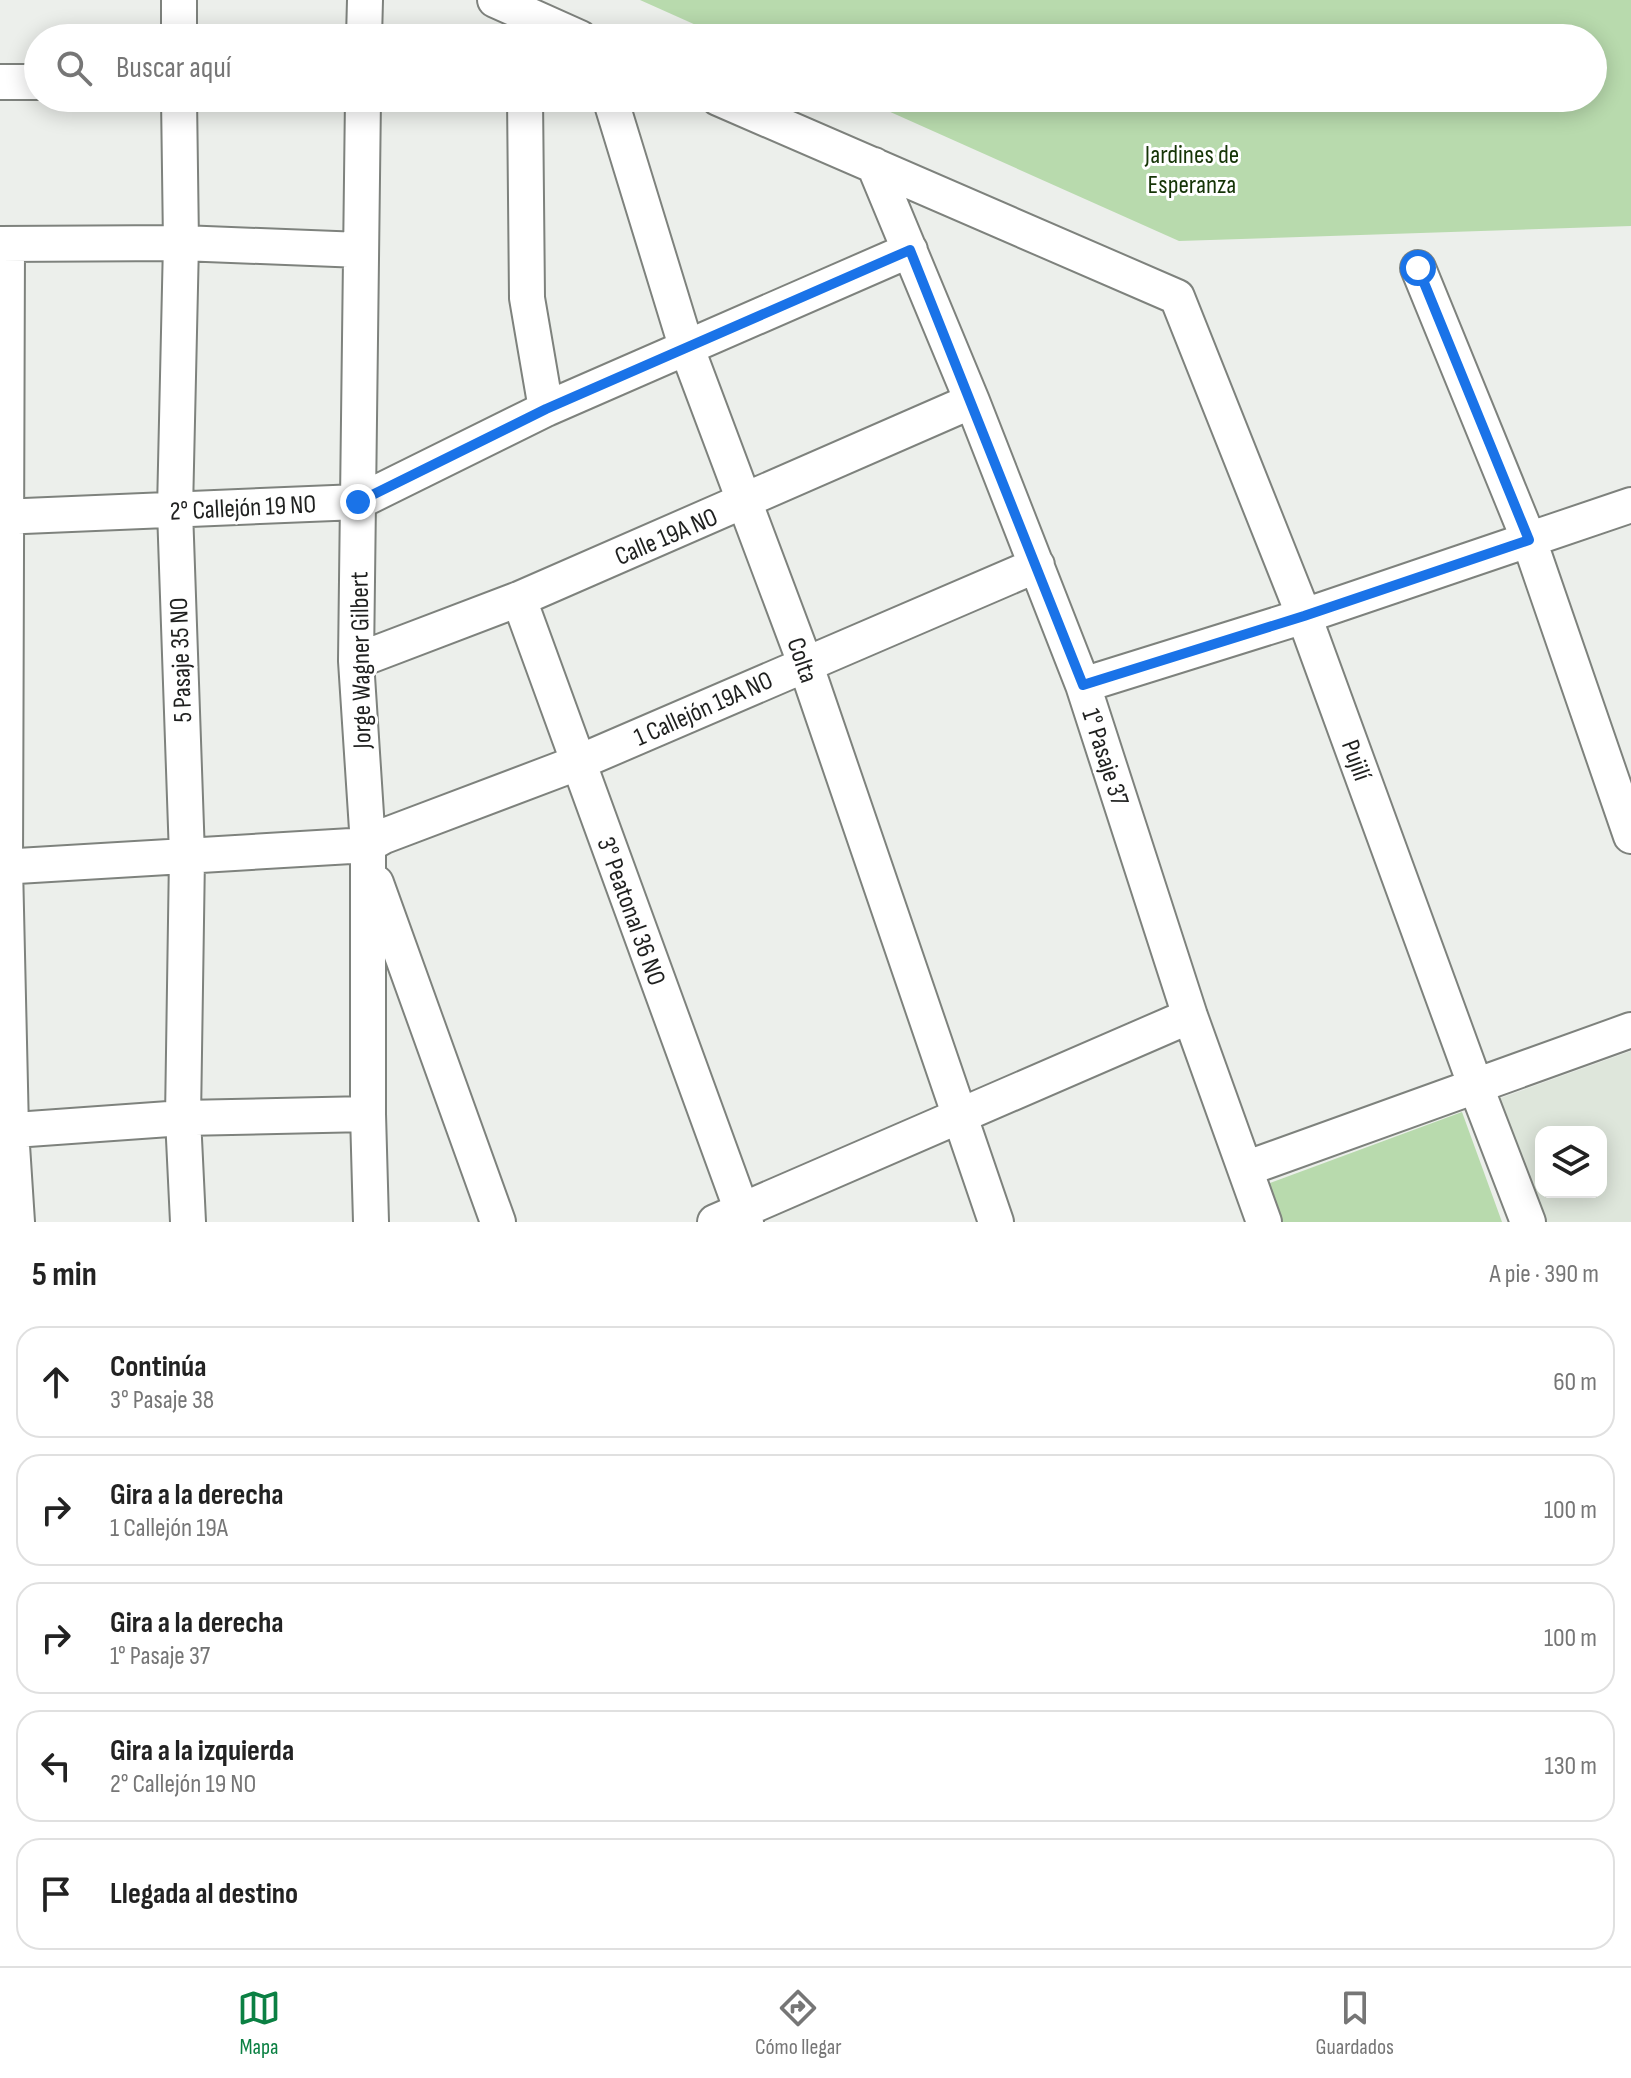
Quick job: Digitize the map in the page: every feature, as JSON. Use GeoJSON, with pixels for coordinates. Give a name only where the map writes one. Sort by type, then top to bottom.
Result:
{"type":"FeatureCollection","features":[{"type":"Feature","properties":{"kind":"street"},"geometry":{"type":"LineString","coordinates":[[179,0],[179,24]]}},
{"type":"Feature","properties":{"kind":"street"},"geometry":{"type":"LineString","coordinates":[[364,24],[365,0]]}},
{"type":"Feature","properties":{"kind":"street"},"geometry":{"type":"LineString","coordinates":[[515,17],[537,24]]}},
{"type":"Feature","properties":{"kind":"street"},"geometry":{"type":"LineString","coordinates":[[0,82],[24,82]]}},
{"type":"Feature","properties":{"kind":"street","name":"5 Pasaje 35 NO"},"geometry":{"type":"LineString","coordinates":[[179,112],[181,243],[175,510],[187,856],[183,1118],[188,1222]]}},
{"type":"Feature","properties":{"kind":"street","name":"Jorge Wagner Gilbert"},"geometry":{"type":"LineString","coordinates":[[363,112],[356,661],[368,853],[371,1222]]}},
{"type":"Feature","properties":{"kind":"street"},"geometry":{"type":"LineString","coordinates":[[525,112],[527,298],[546,409]]}},
{"type":"Feature","properties":{"kind":"street","name":"Colta"},"geometry":{"type":"LineString","coordinates":[[614,112],[686,346],[805,663],[996,1222]]}},
{"type":"Feature","properties":{"kind":"street"},"geometry":{"type":"LineString","coordinates":[[751,112],[874,165]]}},
{"type":"Feature","properties":{"kind":"street","name":"1° Pasaje 37"},"geometry":{"type":"LineString","coordinates":[[874,165],[972,401],[1083,685],[1190,1016],[1264,1222]]}},
{"type":"Feature","properties":{"kind":"street","name":"Pujilí"},"geometry":{"type":"LineString","coordinates":[[874,165],[1169,293],[1179,301],[1304,616],[1528,1222]]}},
{"type":"Feature","properties":{"kind":"street"},"geometry":{"type":"LineString","coordinates":[[17,1222],[5,1130],[2,866],[4,244],[181,243],[361,250]]}},
{"type":"Feature","properties":{"kind":"street","name":"2° Callejón 19 NO"},"geometry":{"type":"LineString","coordinates":[[4,517],[358,502],[546,409],[910,250]]}},
{"type":"Feature","properties":{"kind":"street"},"geometry":{"type":"LineString","coordinates":[[1418,268],[1529,540],[1631,836]]}},
{"type":"Feature","properties":{"kind":"street","name":"Calle 19A NO"},"geometry":{"type":"LineString","coordinates":[[356,661],[519,599],[747,502],[972,401]]}},
{"type":"Feature","properties":{"kind":"street"},"geometry":{"type":"LineString","coordinates":[[1083,685],[1304,616],[1631,505]]}},
{"type":"Feature","properties":{"kind":"street","name":"1 Callejón 19A NO"},"geometry":{"type":"LineString","coordinates":[[368,853],[384,836],[577,763],[1037,565]]}},
{"type":"Feature","properties":{"kind":"street","name":"3° Peatonal 36 NO"},"geometry":{"type":"LineString","coordinates":[[519,599],[735,1218]]}},
{"type":"Feature","properties":{"kind":"street"},"geometry":{"type":"LineString","coordinates":[[2,866],[187,856],[368,853],[498,1222]]}},
{"type":"Feature","properties":{"kind":"street"},"geometry":{"type":"LineString","coordinates":[[735,1218],[958,1116],[1190,1016]]}},
{"type":"Feature","properties":{"kind":"street"},"geometry":{"type":"LineString","coordinates":[[1245,1169],[1631,1030]]}},
{"type":"Feature","properties":{"kind":"street"},"geometry":{"type":"LineString","coordinates":[[5,1130],[183,1118],[368,1114]]}},
{"type":"Feature","properties":{"kind":"shaded area"},"geometry":{"type":"Polygon","coordinates":[[[1631,1051],[1631,1222],[1540,1222],[1498,1099],[1631,1051]]]}},
{"type":"Feature","properties":{"kind":"green space","name":"Jardines de Esperanza"},"geometry":{"type":"Polygon","coordinates":[[[640,0],[1631,0],[1631,226],[1179,241],[890,112],[1607,112],[1607,24],[694,24],[640,0]]]}},
{"type":"Feature","properties":{"kind":"green space"},"geometry":{"type":"Polygon","coordinates":[[[1462,1112],[1502,1222],[1271,1222],[1259,1187],[1462,1112]]]}},
{"type":"Feature","properties":{"kind":"route"},"geometry":{"type":"LineString","coordinates":[[358,502],[546,409],[910,250],[1083,685],[1304,616],[1529,540],[1418,268]]}}]}
